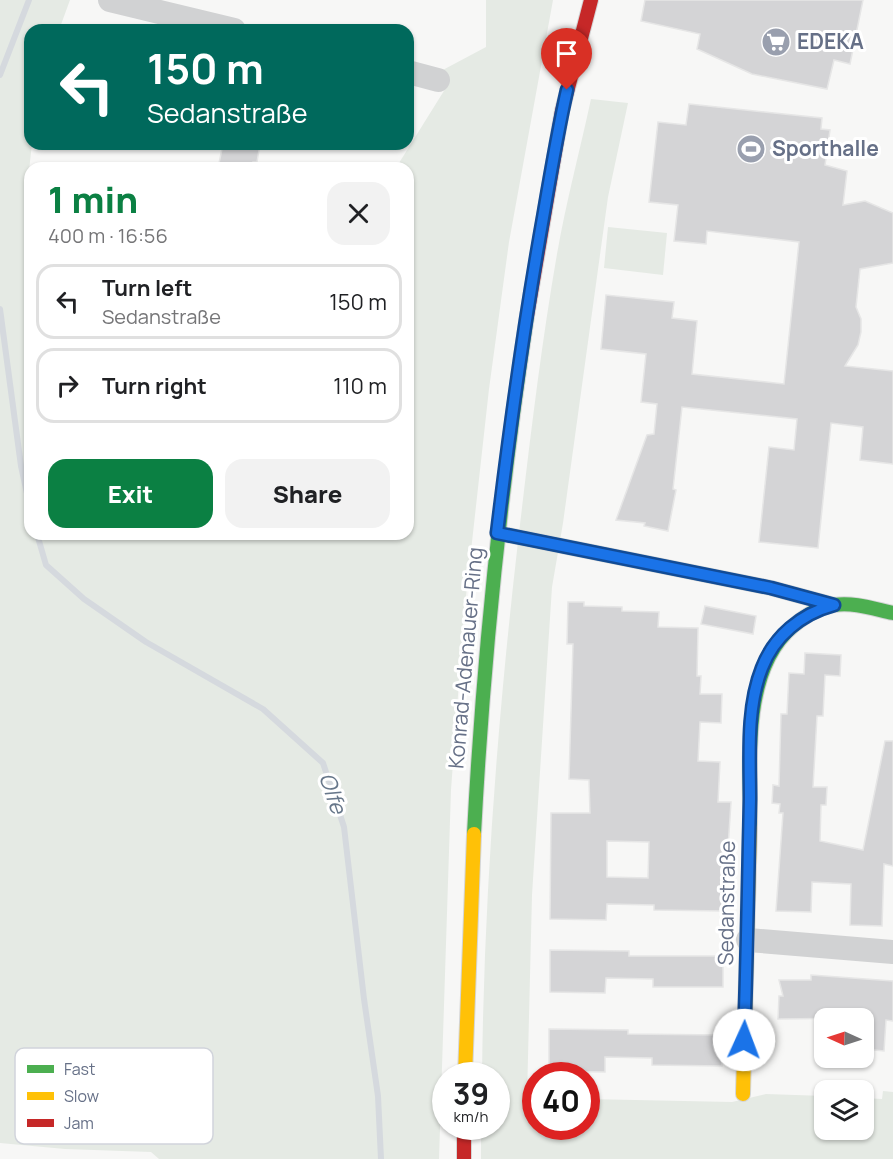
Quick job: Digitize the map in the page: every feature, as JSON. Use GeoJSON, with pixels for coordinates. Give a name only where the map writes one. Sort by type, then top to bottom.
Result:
{"type":"FeatureCollection","features":[{"type":"Feature","properties":{"kind":"main road","name":"Konrad-Adenauer-Ring"},"geometry":{"type":"LineString","coordinates":[[466,1062],[475,815],[497,533],[514,392],[538,245],[563,110],[591,0]]}},
{"type":"Feature","properties":{"kind":"main road","name":"Sedanstraße"},"geometry":{"type":"LineString","coordinates":[[497,533],[771,588],[834,605],[852,605],[893,613]]}},
{"type":"Feature","properties":{"kind":"main road","name":"Sedanstraße"},"geometry":{"type":"LineString","coordinates":[[743,1094],[754,697],[761,669],[781,636],[816,610],[834,605]]}},
{"type":"Feature","properties":{"kind":"main road"},"geometry":{"type":"LineString","coordinates":[[464,1140],[464,1159]]}},
{"type":"Feature","properties":{"kind":"street"},"geometry":{"type":"LineString","coordinates":[[110,0],[209,24]]}},
{"type":"Feature","properties":{"kind":"street"},"geometry":{"type":"LineString","coordinates":[[414,74],[438,80]]}},
{"type":"Feature","properties":{"kind":"street"},"geometry":{"type":"LineString","coordinates":[[748,940],[893,952]]}},
{"type":"Feature","properties":{"kind":"shaded area"},"geometry":{"type":"Polygon","coordinates":[[[0,0],[70,0],[61,24],[24,24],[24,150],[31,150],[30,162],[24,162],[24,540],[414,540],[414,162],[400,162],[407,150],[414,150],[414,139],[447,86],[439,72],[486,47],[486,0],[553,0],[509,242],[489,389],[464,614],[451,790],[442,1062],[432,1062],[432,1140],[440,1140],[439,1159],[159,1159],[151,1152],[65,1149],[0,1143],[0,0]]]}},
{"type":"Feature","properties":{"kind":"shaded area"},"geometry":{"type":"Polygon","coordinates":[[[591,99],[628,103],[608,197],[552,587],[532,895],[528,1062],[522,1062],[522,1140],[600,1140],[600,1099],[732,1102],[766,1094],[814,1096],[814,1140],[874,1140],[874,1099],[882,1099],[883,1091],[893,1092],[893,1159],[481,1159],[481,1140],[510,1140],[510,1062],[482,1062],[489,871],[511,601],[541,358],[565,215],[591,99]]]}},
{"type":"Feature","properties":{"kind":"shaded area"},"geometry":{"type":"Polygon","coordinates":[[[608,227],[667,233],[663,275],[604,268],[608,227]]]}},
{"type":"Feature","properties":{"kind":"building","name":"EDEKA"},"geometry":{"type":"Polygon","coordinates":[[[645,0],[863,0],[850,64],[834,60],[827,89],[752,74],[697,49],[700,34],[641,21],[645,0]]]}},
{"type":"Feature","properties":{"kind":"building"},"geometry":{"type":"Polygon","coordinates":[[[689,104],[822,118],[821,129],[830,130],[825,165],[847,171],[843,205],[865,201],[893,213],[893,263],[860,269],[856,307],[861,319],[861,332],[858,345],[845,366],[893,371],[893,464],[860,460],[863,427],[831,423],[818,548],[759,542],[769,447],[794,450],[797,419],[682,407],[673,489],[676,490],[668,531],[644,526],[645,523],[616,520],[647,435],[654,434],[657,404],[641,402],[646,354],[601,349],[606,295],[674,302],[672,318],[697,321],[692,374],[784,384],[799,242],[707,231],[706,244],[674,241],[678,205],[649,202],[658,122],[686,125],[689,104]]]}},
{"type":"Feature","properties":{"kind":"building"},"geometry":{"type":"Polygon","coordinates":[[[222,150],[259,150],[257,162],[219,162],[222,150]]]}},
{"type":"Feature","properties":{"kind":"building"},"geometry":{"type":"Polygon","coordinates":[[[568,602],[584,602],[584,606],[622,607],[622,611],[659,612],[658,627],[698,628],[697,676],[701,676],[700,694],[722,694],[721,723],[700,722],[698,761],[720,762],[718,802],[731,802],[727,863],[725,863],[724,911],[654,910],[654,905],[607,904],[606,920],[550,919],[551,813],[590,813],[589,780],[569,779],[573,644],[567,644],[568,602]],[[607,841],[607,877],[648,878],[649,842],[607,841]]]}},
{"type":"Feature","properties":{"kind":"building"},"geometry":{"type":"Polygon","coordinates":[[[705,606],[756,616],[753,634],[701,624],[705,606]]]}},
{"type":"Feature","properties":{"kind":"building"},"geometry":{"type":"Polygon","coordinates":[[[805,653],[841,655],[840,676],[825,675],[823,716],[817,716],[813,787],[827,787],[826,805],[821,805],[820,841],[863,850],[885,741],[893,741],[893,866],[884,864],[882,926],[850,925],[851,884],[812,882],[811,912],[776,911],[783,813],[779,813],[780,804],[772,803],[773,785],[779,786],[781,714],[787,714],[789,673],[804,674],[805,653]]]}},
{"type":"Feature","properties":{"kind":"building"},"geometry":{"type":"Polygon","coordinates":[[[550,950],[629,951],[629,956],[723,956],[723,987],[653,987],[653,979],[606,978],[605,993],[550,992],[550,950]]]}},
{"type":"Feature","properties":{"kind":"building"},"geometry":{"type":"Polygon","coordinates":[[[811,975],[893,981],[893,1021],[886,1020],[884,1051],[874,1050],[874,1008],[814,1008],[814,1019],[778,1019],[779,996],[783,996],[779,980],[811,980],[811,975]]]}},
{"type":"Feature","properties":{"kind":"building"},"geometry":{"type":"Polygon","coordinates":[[[549,1029],[628,1030],[628,1034],[722,1035],[722,1066],[652,1065],[652,1058],[605,1057],[605,1072],[600,1072],[600,1062],[549,1062],[549,1029]]]}},
{"type":"Feature","properties":{"kind":"waterway","name":"Olfe"},"geometry":{"type":"LineString","coordinates":[[0,75],[29,0]]}},
{"type":"Feature","properties":{"kind":"waterway","name":"Olfe"},"geometry":{"type":"LineString","coordinates":[[0,309],[24,480]]}},
{"type":"Feature","properties":{"kind":"waterway","name":"Olfe"},"geometry":{"type":"LineString","coordinates":[[39,540],[46,565],[84,599],[146,642],[263,709],[323,763],[344,827],[378,1096],[381,1159]]}},
{"type":"Feature","properties":{"kind":"traffic: fast"},"geometry":{"type":"LineString","coordinates":[[474,834],[482,704],[494,574],[527,316]]}},
{"type":"Feature","properties":{"kind":"traffic: fast"},"geometry":{"type":"LineString","coordinates":[[497,533],[771,588],[834,605]]}},
{"type":"Feature","properties":{"kind":"traffic: fast"},"geometry":{"type":"LineString","coordinates":[[750,827],[752,720],[756,693],[764,668],[776,645],[802,619],[828,606],[856,605],[893,613]]}},
{"type":"Feature","properties":{"kind":"traffic: slow"},"geometry":{"type":"LineString","coordinates":[[743,1094],[750,827]]}},
{"type":"Feature","properties":{"kind":"traffic: slow"},"geometry":{"type":"LineString","coordinates":[[466,1062],[474,834]]}},
{"type":"Feature","properties":{"kind":"traffic: jam"},"geometry":{"type":"LineString","coordinates":[[527,316],[562,111],[591,0]]}},
{"type":"Feature","properties":{"kind":"traffic: jam"},"geometry":{"type":"LineString","coordinates":[[464,1140],[464,1159]]}},
{"type":"Feature","properties":{"kind":"place","name":"EDEKA"},"geometry":{"type":"Point","coordinates":[776,42]}},
{"type":"Feature","properties":{"kind":"place","name":"Sporthalle"},"geometry":{"type":"Point","coordinates":[751,149]}},
{"type":"Feature","properties":{"kind":"route"},"geometry":{"type":"LineString","coordinates":[[567,90],[514,392],[497,533],[771,588],[834,605],[816,610],[781,636],[761,669],[754,697],[744,1040]]}}]}
